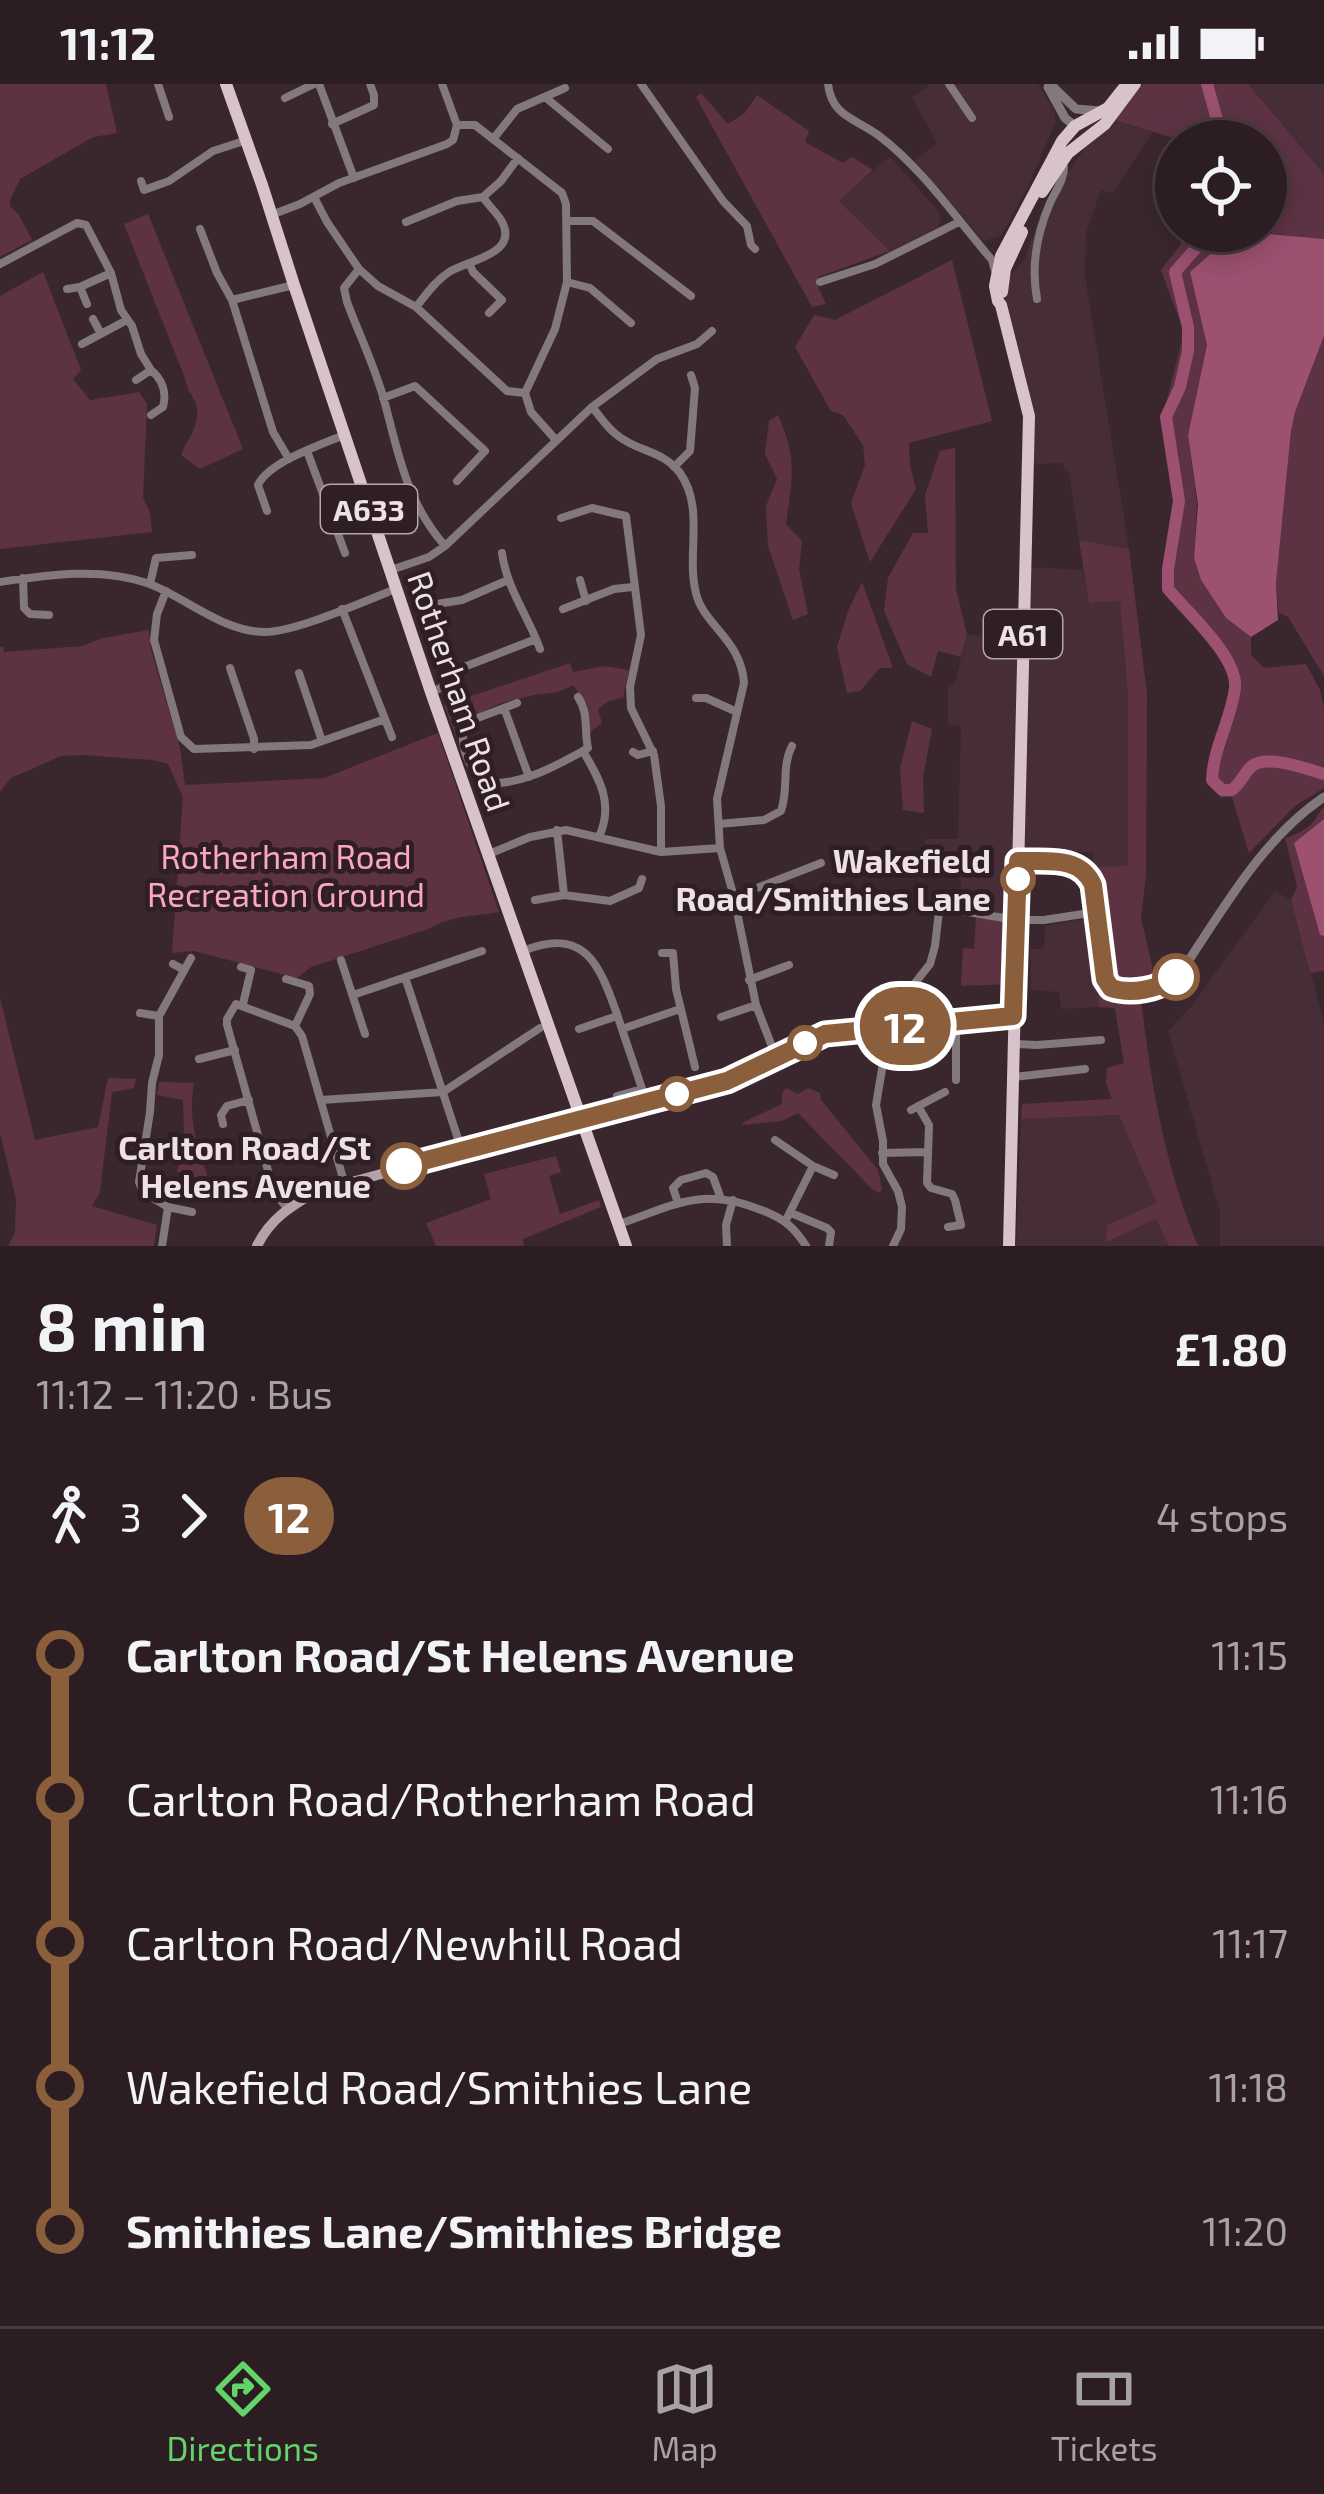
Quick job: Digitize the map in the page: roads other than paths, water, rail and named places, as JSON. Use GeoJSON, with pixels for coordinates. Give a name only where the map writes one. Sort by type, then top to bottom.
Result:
{"type":"FeatureCollection","features":[{"type":"Feature","properties":{"kind":"main road","name":"Rotherham Road"},"geometry":{"type":"LineString","coordinates":[[226,84],[431,692],[626,1246]]}},
{"type":"Feature","properties":{"kind":"main road","name":"A61"},"geometry":{"type":"LineString","coordinates":[[1009,1246],[1029,416],[995,294],[996,274],[1006,246],[1059,159],[1131,84]]}},
{"type":"Feature","properties":{"kind":"main road","name":"A61"},"geometry":{"type":"LineString","coordinates":[[1001,304],[1006,265],[1073,124],[1108,112]]}},
{"type":"Feature","properties":{"kind":"main road"},"geometry":{"type":"LineString","coordinates":[[257,1246],[287,1208],[315,1192],[727,1081],[825,1034],[1013,1016]]}},
{"type":"Feature","properties":{"kind":"street"},"geometry":{"type":"LineString","coordinates":[[158,84],[169,117]]}},
{"type":"Feature","properties":{"kind":"street"},"geometry":{"type":"LineString","coordinates":[[285,98],[316,84],[354,178]]}},
{"type":"Feature","properties":{"kind":"street"},"geometry":{"type":"LineString","coordinates":[[332,124],[374,105],[370,84]]}},
{"type":"Feature","properties":{"kind":"street"},"geometry":{"type":"LineString","coordinates":[[272,214],[453,140],[457,125],[442,84]]}},
{"type":"Feature","properties":{"kind":"street"},"geometry":{"type":"LineString","coordinates":[[641,84],[723,201],[747,226],[755,249]]}},
{"type":"Feature","properties":{"kind":"street"},"geometry":{"type":"LineString","coordinates":[[828,84],[836,108],[907,159],[993,263],[996,274]]}},
{"type":"Feature","properties":{"kind":"street"},"geometry":{"type":"LineString","coordinates":[[949,84],[972,118]]}},
{"type":"Feature","properties":{"kind":"street"},"geometry":{"type":"LineString","coordinates":[[1048,84],[1068,104],[1085,112],[1108,112]]}},
{"type":"Feature","properties":{"kind":"street"},"geometry":{"type":"LineString","coordinates":[[1048,84],[1065,118],[1073,124]]}},
{"type":"Feature","properties":{"kind":"street"},"geometry":{"type":"LineString","coordinates":[[494,138],[517,109],[565,88]]}},
{"type":"Feature","properties":{"kind":"street"},"geometry":{"type":"LineString","coordinates":[[545,97],[608,148]]}},
{"type":"Feature","properties":{"kind":"street"},"geometry":{"type":"LineString","coordinates":[[1068,104],[1073,124]]}},
{"type":"Feature","properties":{"kind":"street"},"geometry":{"type":"LineString","coordinates":[[457,125],[475,124],[562,193],[568,221],[567,281],[554,329],[525,393],[531,412],[555,439]]}},
{"type":"Feature","properties":{"kind":"street"},"geometry":{"type":"LineString","coordinates":[[141,181],[144,190],[169,181],[214,151],[247,140]]}},
{"type":"Feature","properties":{"kind":"street"},"geometry":{"type":"LineString","coordinates":[[406,222],[457,201],[483,197],[518,158]]}},
{"type":"Feature","properties":{"kind":"street"},"geometry":{"type":"LineString","coordinates":[[1037,299],[1035,253],[1064,176],[1059,159]]}},
{"type":"Feature","properties":{"kind":"street"},"geometry":{"type":"LineString","coordinates":[[314,196],[359,269],[378,286],[416,307],[507,392],[525,393]]}},
{"type":"Feature","properties":{"kind":"street"},"geometry":{"type":"LineString","coordinates":[[416,307],[451,271],[495,253],[502,245],[503,223],[483,197]]}},
{"type":"Feature","properties":{"kind":"street"},"geometry":{"type":"LineString","coordinates":[[568,221],[593,221],[692,296]]}},
{"type":"Feature","properties":{"kind":"street"},"geometry":{"type":"LineString","coordinates":[[820,282],[875,263],[959,222]]}},
{"type":"Feature","properties":{"kind":"street"},"geometry":{"type":"LineString","coordinates":[[0,263],[76,223],[90,230],[122,310],[151,370],[161,380],[166,408],[151,415]]}},
{"type":"Feature","properties":{"kind":"street"},"geometry":{"type":"LineString","coordinates":[[200,229],[232,300],[273,432],[289,459]]}},
{"type":"Feature","properties":{"kind":"street"},"geometry":{"type":"LineString","coordinates":[[977,243],[988,248],[1006,246]]}},
{"type":"Feature","properties":{"kind":"street"},"geometry":{"type":"LineString","coordinates":[[469,262],[502,300],[489,313]]}},
{"type":"Feature","properties":{"kind":"street"},"geometry":{"type":"LineString","coordinates":[[359,269],[344,287],[347,302],[383,398],[394,448],[423,520],[445,546]]}},
{"type":"Feature","properties":{"kind":"street"},"geometry":{"type":"LineString","coordinates":[[67,289],[111,273]]}},
{"type":"Feature","properties":{"kind":"street"},"geometry":{"type":"LineString","coordinates":[[567,281],[590,289],[632,323]]}},
{"type":"Feature","properties":{"kind":"street"},"geometry":{"type":"LineString","coordinates":[[232,300],[294,285]]}},
{"type":"Feature","properties":{"kind":"street"},"geometry":{"type":"LineString","coordinates":[[80,287],[87,304]]}},
{"type":"Feature","properties":{"kind":"street"},"geometry":{"type":"LineString","coordinates":[[93,319],[101,334]]}},
{"type":"Feature","properties":{"kind":"street"},"geometry":{"type":"LineString","coordinates":[[82,344],[127,320]]}},
{"type":"Feature","properties":{"kind":"street"},"geometry":{"type":"LineString","coordinates":[[390,571],[445,546],[592,407],[657,359],[697,344],[708,332]]}},
{"type":"Feature","properties":{"kind":"street"},"geometry":{"type":"LineString","coordinates":[[136,380],[151,370]]}},
{"type":"Feature","properties":{"kind":"street"},"geometry":{"type":"LineString","coordinates":[[674,467],[690,451],[695,388],[690,379]]}},
{"type":"Feature","properties":{"kind":"street"},"geometry":{"type":"LineString","coordinates":[[383,398],[415,386],[485,452],[458,481]]}},
{"type":"Feature","properties":{"kind":"street"},"geometry":{"type":"LineString","coordinates":[[592,407],[619,437],[664,456],[689,489],[696,594],[733,648],[742,671],[744,683],[718,789],[720,848],[755,1005],[776,1058]]}},
{"type":"Feature","properties":{"kind":"street"},"geometry":{"type":"LineString","coordinates":[[267,512],[259,481],[264,474],[344,435]]}},
{"type":"Feature","properties":{"kind":"street"},"geometry":{"type":"LineString","coordinates":[[307,451],[345,553]]}},
{"type":"Feature","properties":{"kind":"street"},"geometry":{"type":"LineString","coordinates":[[561,518],[592,508],[626,516],[641,635],[630,687],[631,708],[653,751],[661,806],[661,852]]}},
{"type":"Feature","properties":{"kind":"street"},"geometry":{"type":"LineString","coordinates":[[431,692],[450,684],[464,667],[538,644],[518,606],[502,553]]}},
{"type":"Feature","properties":{"kind":"street"},"geometry":{"type":"LineString","coordinates":[[150,584],[156,558],[192,555]]}},
{"type":"Feature","properties":{"kind":"street"},"geometry":{"type":"LineString","coordinates":[[0,582],[102,574],[150,584],[230,625],[259,632],[285,630],[396,589]]}},
{"type":"Feature","properties":{"kind":"street"},"geometry":{"type":"LineString","coordinates":[[23,578],[25,608],[30,614],[49,615]]}},
{"type":"Feature","properties":{"kind":"street"},"geometry":{"type":"LineString","coordinates":[[424,606],[463,600],[508,580]]}},
{"type":"Feature","properties":{"kind":"street"},"geometry":{"type":"LineString","coordinates":[[580,580],[586,602]]}},
{"type":"Feature","properties":{"kind":"street"},"geometry":{"type":"LineString","coordinates":[[563,609],[614,589],[633,587]]}},
{"type":"Feature","properties":{"kind":"street"},"geometry":{"type":"LineString","coordinates":[[166,591],[154,640],[181,737],[194,749],[311,745],[385,719]]}},
{"type":"Feature","properties":{"kind":"street"},"geometry":{"type":"LineString","coordinates":[[342,608],[392,737]]}},
{"type":"Feature","properties":{"kind":"street"},"geometry":{"type":"LineString","coordinates":[[235,673],[254,748]]}},
{"type":"Feature","properties":{"kind":"street"},"geometry":{"type":"LineString","coordinates":[[299,674],[322,741]]}},
{"type":"Feature","properties":{"kind":"street"},"geometry":{"type":"LineString","coordinates":[[517,703],[467,722],[462,732],[461,742],[483,783],[545,772],[588,748],[586,717],[578,697]]}},
{"type":"Feature","properties":{"kind":"street"},"geometry":{"type":"LineString","coordinates":[[696,698],[737,712]]}},
{"type":"Feature","properties":{"kind":"street"},"geometry":{"type":"LineString","coordinates":[[504,708],[529,777]]}},
{"type":"Feature","properties":{"kind":"street"},"geometry":{"type":"LineString","coordinates":[[719,824],[764,820],[781,811],[792,746]]}},
{"type":"Feature","properties":{"kind":"street"},"geometry":{"type":"LineString","coordinates":[[633,752],[653,751]]}},
{"type":"Feature","properties":{"kind":"street"},"geometry":{"type":"LineString","coordinates":[[583,752],[606,802],[607,818],[599,837]]}},
{"type":"Feature","properties":{"kind":"street"},"geometry":{"type":"LineString","coordinates":[[1018,861],[1078,866],[1093,885],[1107,985],[1117,991],[1160,986],[1183,969],[1262,856],[1298,815],[1324,797]]}},
{"type":"Feature","properties":{"kind":"street"},"geometry":{"type":"LineString","coordinates":[[556,830],[563,895]]}},
{"type":"Feature","properties":{"kind":"street"},"geometry":{"type":"LineString","coordinates":[[489,854],[556,830],[580,831],[661,852],[720,848]]}},
{"type":"Feature","properties":{"kind":"street"},"geometry":{"type":"LineString","coordinates":[[734,897],[821,863]]}},
{"type":"Feature","properties":{"kind":"street"},"geometry":{"type":"LineString","coordinates":[[535,900],[563,895],[610,901],[640,883],[651,896]]}},
{"type":"Feature","properties":{"kind":"street"},"geometry":{"type":"LineString","coordinates":[[893,1246],[901,1228],[902,1207],[886,1172],[876,1106],[883,1028],[930,964],[939,911],[1020,920],[1044,920],[1065,911],[1096,912]]}},
{"type":"Feature","properties":{"kind":"street"},"geometry":{"type":"LineString","coordinates":[[523,951],[556,942],[592,956],[603,974],[642,1088],[616,1096]]}},
{"type":"Feature","properties":{"kind":"street"},"geometry":{"type":"LineString","coordinates":[[352,995],[482,951]]}},
{"type":"Feature","properties":{"kind":"street"},"geometry":{"type":"LineString","coordinates":[[662,953],[673,953],[680,1009],[695,1067]]}},
{"type":"Feature","properties":{"kind":"street"},"geometry":{"type":"LineString","coordinates":[[190,958],[159,1016],[159,1054],[139,1185],[168,1208],[192,1212]]}},
{"type":"Feature","properties":{"kind":"street"},"geometry":{"type":"LineString","coordinates":[[341,960],[365,1034]]}},
{"type":"Feature","properties":{"kind":"street"},"geometry":{"type":"LineString","coordinates":[[173,964],[184,970]]}},
{"type":"Feature","properties":{"kind":"street"},"geometry":{"type":"LineString","coordinates":[[749,980],[789,965]]}},
{"type":"Feature","properties":{"kind":"street"},"geometry":{"type":"LineString","coordinates":[[241,967],[251,970],[243,1004]]}},
{"type":"Feature","properties":{"kind":"street"},"geometry":{"type":"LineString","coordinates":[[405,977],[462,1151]]}},
{"type":"Feature","properties":{"kind":"street"},"geometry":{"type":"LineString","coordinates":[[286,979],[309,986],[295,1026]]}},
{"type":"Feature","properties":{"kind":"street"},"geometry":{"type":"LineString","coordinates":[[287,1208],[274,1192],[227,1019],[236,1004],[295,1026],[302,1036],[344,1182]]}},
{"type":"Feature","properties":{"kind":"street"},"geometry":{"type":"LineString","coordinates":[[721,1017],[755,1005]]}},
{"type":"Feature","properties":{"kind":"street"},"geometry":{"type":"LineString","coordinates":[[622,1029],[680,1009]]}},
{"type":"Feature","properties":{"kind":"street"},"geometry":{"type":"LineString","coordinates":[[140,1012],[159,1016]]}},
{"type":"Feature","properties":{"kind":"street"},"geometry":{"type":"LineString","coordinates":[[579,1029],[617,1016]]}},
{"type":"Feature","properties":{"kind":"street"},"geometry":{"type":"LineString","coordinates":[[956,1021],[956,1080]]}},
{"type":"Feature","properties":{"kind":"street"},"geometry":{"type":"LineString","coordinates":[[320,1100],[443,1092],[539,1028]]}},
{"type":"Feature","properties":{"kind":"street"},"geometry":{"type":"LineString","coordinates":[[1013,1043],[1101,1040]]}},
{"type":"Feature","properties":{"kind":"street"},"geometry":{"type":"LineString","coordinates":[[199,1059],[235,1050]]}},
{"type":"Feature","properties":{"kind":"street"},"geometry":{"type":"LineString","coordinates":[[1013,1077],[1085,1069]]}},
{"type":"Feature","properties":{"kind":"street"},"geometry":{"type":"LineString","coordinates":[[945,1092],[914,1108],[929,1125],[927,1183],[956,1200],[961,1225],[948,1227]]}},
{"type":"Feature","properties":{"kind":"street"},"geometry":{"type":"LineString","coordinates":[[223,1124],[221,1115],[227,1106],[249,1100]]}},
{"type":"Feature","properties":{"kind":"street"},"geometry":{"type":"LineString","coordinates":[[776,1140],[834,1175]]}},
{"type":"Feature","properties":{"kind":"street"},"geometry":{"type":"LineString","coordinates":[[882,1153],[927,1152]]}},
{"type":"Feature","properties":{"kind":"street"},"geometry":{"type":"LineString","coordinates":[[788,1216],[813,1166]]}},
{"type":"Feature","properties":{"kind":"street"},"geometry":{"type":"LineString","coordinates":[[678,1203],[676,1183],[706,1173],[713,1177],[721,1197]]}},
{"type":"Feature","properties":{"kind":"street"},"geometry":{"type":"LineString","coordinates":[[619,1224],[678,1203],[721,1197],[827,1228],[829,1246]]}},
{"type":"Feature","properties":{"kind":"street"},"geometry":{"type":"LineString","coordinates":[[727,1246],[726,1225],[733,1200]]}},
{"type":"Feature","properties":{"kind":"street"},"geometry":{"type":"LineString","coordinates":[[162,1246],[168,1208]]}},
{"type":"Feature","properties":{"kind":"street"},"geometry":{"type":"LineString","coordinates":[[788,1216],[806,1246]]}},
{"type":"Feature","properties":{"kind":"waterway"},"geometry":{"type":"LineString","coordinates":[[1207,84],[1217,120]]}},
{"type":"Feature","properties":{"kind":"waterway"},"geometry":{"type":"LineString","coordinates":[[1193,252],[1175,272],[1188,327],[1188,351],[1180,387],[1166,417],[1179,501],[1168,589],[1220,649],[1234,676],[1233,700],[1212,780],[1222,790],[1232,790],[1252,766],[1267,761],[1324,774]]}},
{"type":"Feature","properties":{"kind":"place","name":"Wakefield Road/Smithies Lane"},"geometry":{"type":"Point","coordinates":[1018,879]}},
{"type":"Feature","properties":{"kind":"place","name":"Carlton Road/St Helens Avenue"},"geometry":{"type":"Point","coordinates":[404,1166]}},
{"type":"Feature","properties":{"kind":"park label","name":"Rotherham Road Recreation Ground"},"geometry":{"type":"Point","coordinates":[286,875]}}]}
